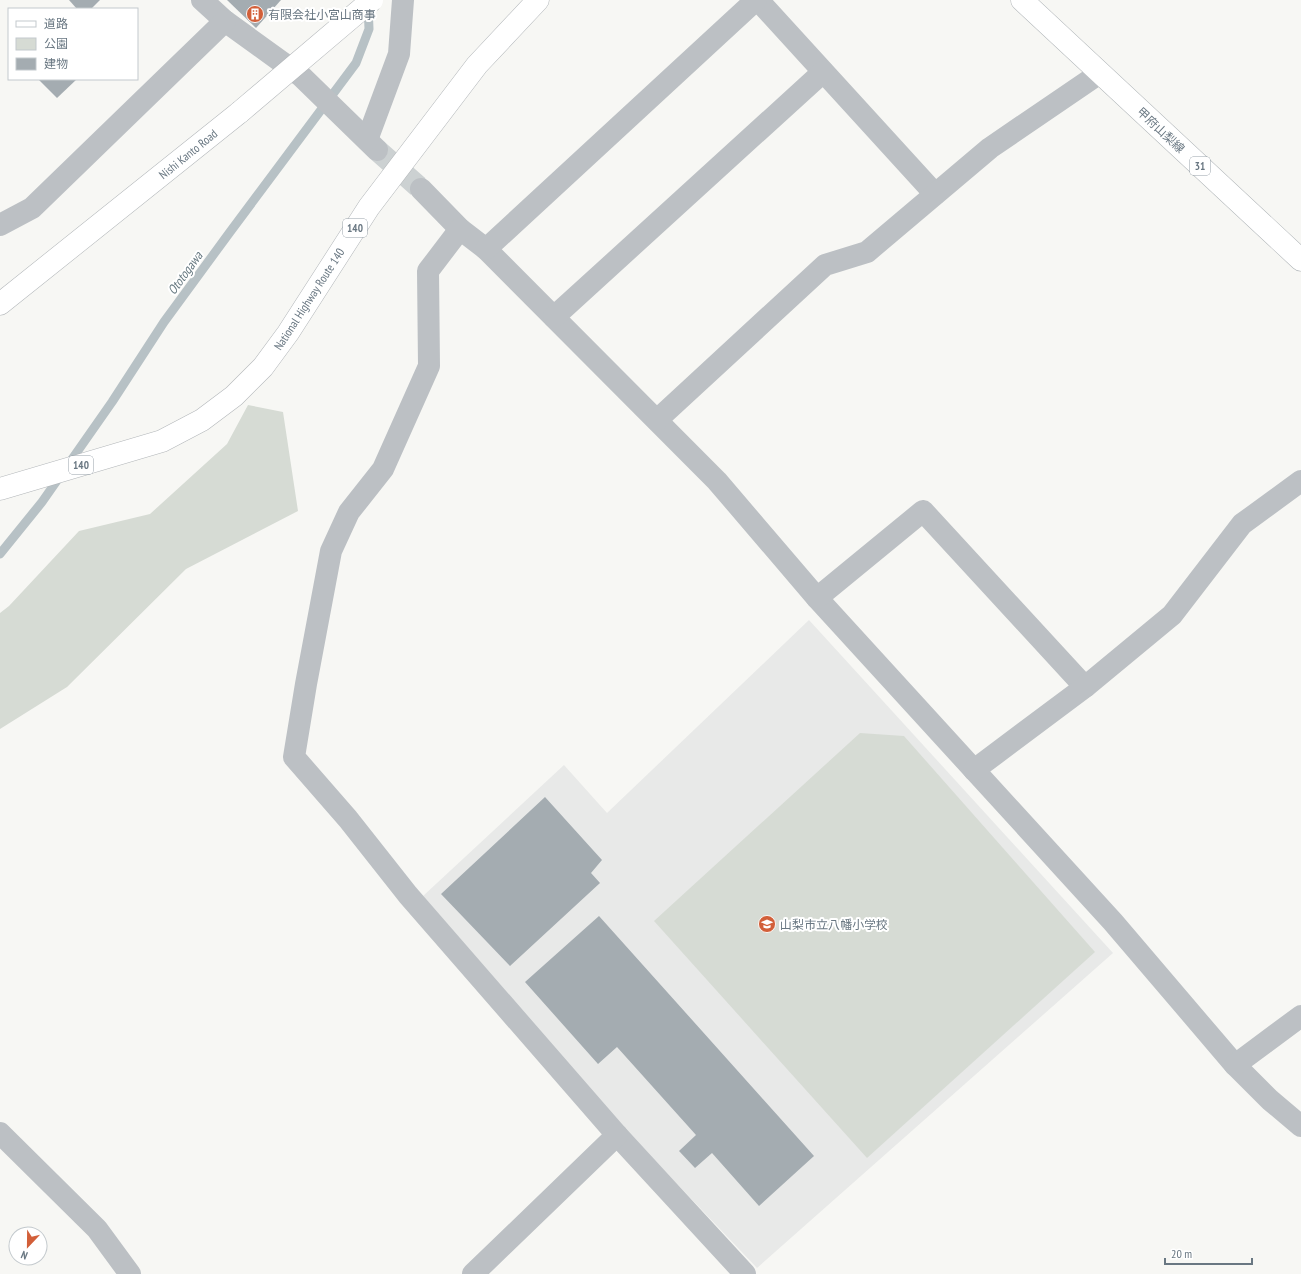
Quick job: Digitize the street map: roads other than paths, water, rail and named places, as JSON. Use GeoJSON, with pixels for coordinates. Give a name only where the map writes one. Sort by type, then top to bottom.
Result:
{"type":"FeatureCollection","features":[{"type":"Feature","properties":{"kind":"main road","name":"Nishi Kanto Road"},"geometry":{"type":"LineString","coordinates":[[0,304],[240,112],[372,0]]}},
{"type":"Feature","properties":{"kind":"main road","name":"National Highway Route 140"},"geometry":{"type":"LineString","coordinates":[[0,489],[162,441],[202,420],[229,400],[263,367],[288,333],[369,207],[477,66],[538,0]]}},
{"type":"Feature","properties":{"kind":"main road","name":"甲府山梨線"},"geometry":{"type":"LineString","coordinates":[[1022,0],[1301,260]]}},
{"type":"Feature","properties":{"kind":"street"},"geometry":{"type":"LineString","coordinates":[[202,0],[225,21],[301,76],[372,145],[399,54],[403,0]]}},
{"type":"Feature","properties":{"kind":"street"},"geometry":{"type":"LineString","coordinates":[[486,249],[757,0],[935,194]]}},
{"type":"Feature","properties":{"kind":"street"},"geometry":{"type":"LineString","coordinates":[[0,225],[32,208],[225,21]]}},
{"type":"Feature","properties":{"kind":"street"},"geometry":{"type":"LineString","coordinates":[[554,317],[823,72]]}},
{"type":"Feature","properties":{"kind":"street"},"geometry":{"type":"LineString","coordinates":[[657,420],[825,265],[867,252],[990,148],[1100,72]]}},
{"type":"Feature","properties":{"kind":"street"},"geometry":{"type":"LineString","coordinates":[[421,189],[460,229],[486,249],[717,481],[816,598],[1113,922],[1235,1066],[1270,1100],[1301,1126]]}},
{"type":"Feature","properties":{"kind":"street"},"geometry":{"type":"LineString","coordinates":[[460,229],[428,271],[429,366],[383,469],[349,512],[331,551],[294,757],[348,819],[408,895],[616,1135],[745,1274]]}},
{"type":"Feature","properties":{"kind":"street"},"geometry":{"type":"LineString","coordinates":[[974,770],[1085,687],[1172,615],[1242,524],[1301,481]]}},
{"type":"Feature","properties":{"kind":"street"},"geometry":{"type":"LineString","coordinates":[[816,598],[923,511],[1085,687]]}},
{"type":"Feature","properties":{"kind":"street"},"geometry":{"type":"LineString","coordinates":[[1235,1066],[1301,1016]]}},
{"type":"Feature","properties":{"kind":"street"},"geometry":{"type":"LineString","coordinates":[[0,1133],[96,1229],[130,1274]]}},
{"type":"Feature","properties":{"kind":"street"},"geometry":{"type":"LineString","coordinates":[[473,1274],[616,1135]]}},
{"type":"Feature","properties":{"kind":"waterway","name":"Ototogawa"},"geometry":{"type":"LineString","coordinates":[[0,554],[42,502],[112,402],[164,322],[356,63],[369,29],[368,5]]}},
{"type":"Feature","properties":{"kind":"tunnel"},"geometry":{"type":"LineString","coordinates":[[377,150],[421,189]]}},
{"type":"Feature","properties":{"kind":"place","name":"有限会社小宮山商事"},"geometry":{"type":"Point","coordinates":[255,14]}},
{"type":"Feature","properties":{"kind":"place","name":"山梨市立八幡小学校"},"geometry":{"type":"Point","coordinates":[767,924]}}]}
